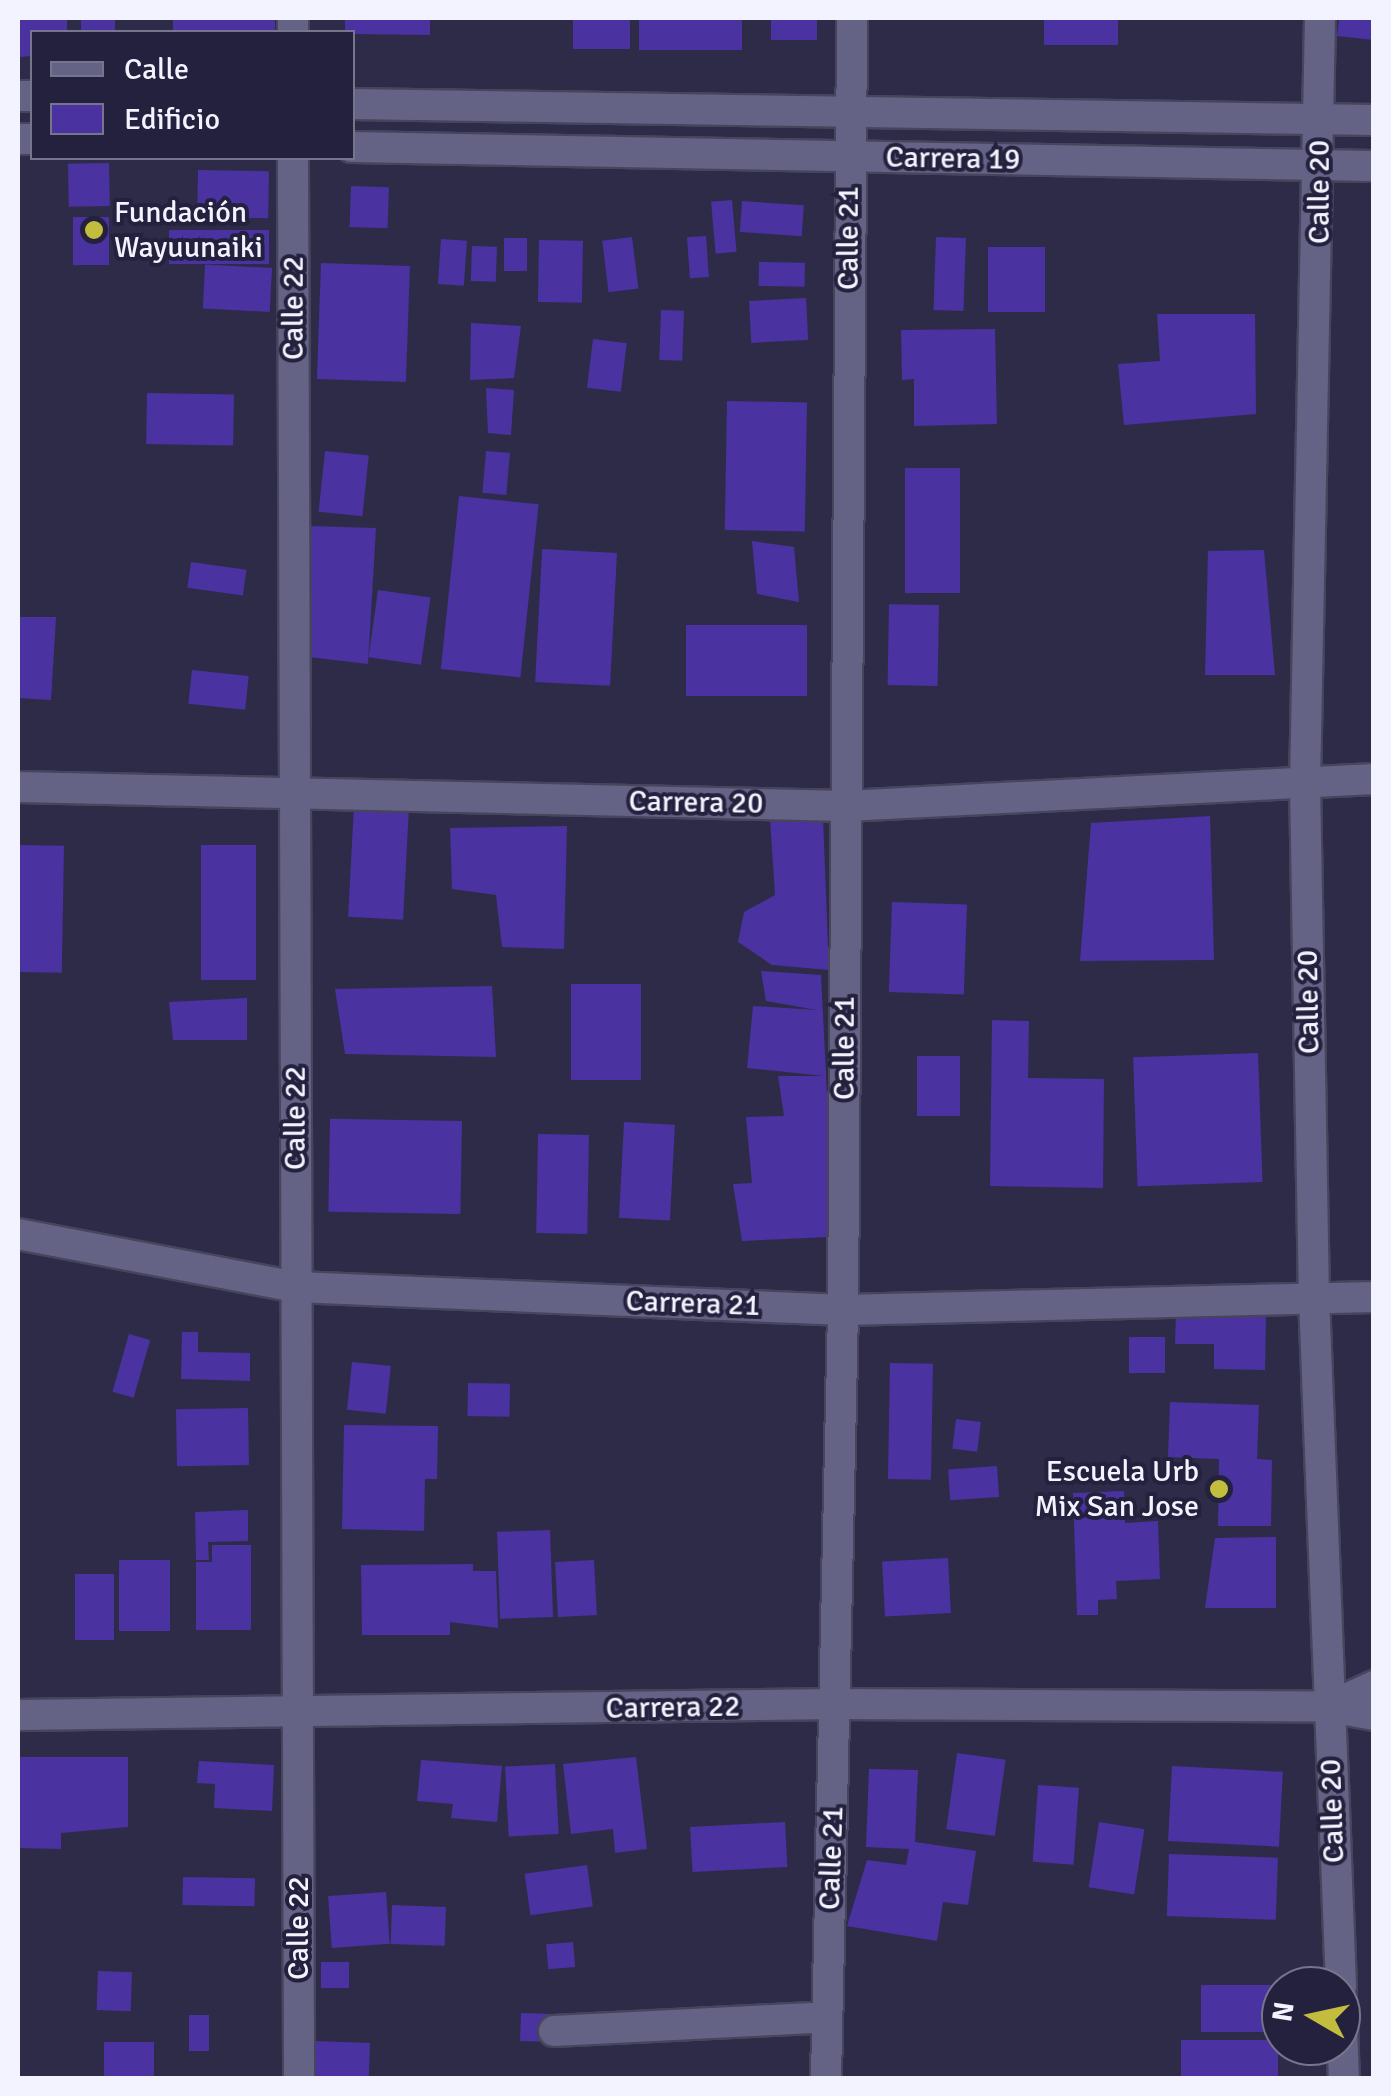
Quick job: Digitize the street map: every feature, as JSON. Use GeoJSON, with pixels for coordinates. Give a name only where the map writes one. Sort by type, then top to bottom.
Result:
{"type":"FeatureCollection","features":[{"type":"Feature","properties":{"kind":"street","name":"Calle 21"},"geometry":{"type":"LineString","coordinates":[[826,2078],[843,1310],[852,18]]}},
{"type":"Feature","properties":{"kind":"street","name":"Calle 20"},"geometry":{"type":"LineString","coordinates":[[1320,18],[1322,167],[1305,783],[1314,1298],[1339,1966]]}},
{"type":"Feature","properties":{"kind":"street","name":"Carrera 19"},"geometry":{"type":"LineString","coordinates":[[355,104],[1374,120]]}},
{"type":"Feature","properties":{"kind":"street","name":"Carrera 19"},"geometry":{"type":"LineString","coordinates":[[355,146],[1374,166]]}},
{"type":"Feature","properties":{"kind":"street","name":"Calle 22"},"geometry":{"type":"LineString","coordinates":[[293,160],[299,2078]]}},
{"type":"Feature","properties":{"kind":"street","name":"Carrera 20"},"geometry":{"type":"LineString","coordinates":[[18,787],[846,806],[1374,780]]}},
{"type":"Feature","properties":{"kind":"street","name":"Carrera 21"},"geometry":{"type":"LineString","coordinates":[[18,1234],[297,1286],[843,1310],[1374,1298]]}},
{"type":"Feature","properties":{"kind":"street","name":"Carrera 22"},"geometry":{"type":"LineString","coordinates":[[1329,1707],[1374,1686]]}},
{"type":"Feature","properties":{"kind":"street","name":"Carrera 22"},"geometry":{"type":"LineString","coordinates":[[18,1715],[298,1717],[836,1704],[1329,1707],[1374,1715]]}},
{"type":"Feature","properties":{"kind":"street"},"geometry":{"type":"LineString","coordinates":[[554,2031],[827,2017]]}},
{"type":"Feature","properties":{"kind":"building"},"geometry":{"type":"Polygon","coordinates":[[[19,18],[67,18],[67,30],[30,30],[30,56],[19,57],[19,18]]]}},
{"type":"Feature","properties":{"kind":"building"},"geometry":{"type":"Polygon","coordinates":[[[81,18],[115,18],[115,30],[81,30],[81,18]]]}},
{"type":"Feature","properties":{"kind":"building"},"geometry":{"type":"Polygon","coordinates":[[[173,18],[275,18],[275,30],[173,30],[173,18]]]}},
{"type":"Feature","properties":{"kind":"building"},"geometry":{"type":"Polygon","coordinates":[[[345,18],[430,18],[430,35],[355,34],[355,30],[345,30],[345,18]]]}},
{"type":"Feature","properties":{"kind":"building"},"geometry":{"type":"Polygon","coordinates":[[[573,18],[630,18],[630,49],[573,49],[573,18]]]}},
{"type":"Feature","properties":{"kind":"building"},"geometry":{"type":"Polygon","coordinates":[[[639,18],[742,18],[742,50],[639,50],[639,18]]]}},
{"type":"Feature","properties":{"kind":"building"},"geometry":{"type":"Polygon","coordinates":[[[771,18],[817,18],[817,40],[771,40],[771,18]]]}},
{"type":"Feature","properties":{"kind":"building"},"geometry":{"type":"Polygon","coordinates":[[[1044,18],[1118,18],[1118,45],[1044,45],[1044,18]]]}},
{"type":"Feature","properties":{"kind":"building"},"geometry":{"type":"Polygon","coordinates":[[[1339,18],[1374,18],[1374,40],[1337,36],[1339,18]]]}},
{"type":"Feature","properties":{"kind":"building"},"geometry":{"type":"Polygon","coordinates":[[[109,163],[110,206],[69,207],[68,164],[109,163]]]}},
{"type":"Feature","properties":{"kind":"building"},"geometry":{"type":"Polygon","coordinates":[[[198,170],[269,171],[268,218],[197,217],[198,170]]]}},
{"type":"Feature","properties":{"kind":"building"},"geometry":{"type":"Polygon","coordinates":[[[351,186],[389,187],[388,228],[350,227],[351,186]]]}},
{"type":"Feature","properties":{"kind":"building"},"geometry":{"type":"Polygon","coordinates":[[[732,200],[737,252],[716,254],[711,202],[732,200]]]}},
{"type":"Feature","properties":{"kind":"building"},"geometry":{"type":"Polygon","coordinates":[[[742,201],[804,205],[802,236],[740,232],[742,201]]]}},
{"type":"Feature","properties":{"kind":"building"},"geometry":{"type":"Polygon","coordinates":[[[73,217],[109,217],[109,265],[73,265],[73,217]]]}},
{"type":"Feature","properties":{"kind":"building"},"geometry":{"type":"Polygon","coordinates":[[[169,230],[269,230],[269,264],[169,264],[169,230]]]}},
{"type":"Feature","properties":{"kind":"building"},"geometry":{"type":"Polygon","coordinates":[[[706,236],[709,277],[690,278],[687,237],[706,236]]]}},
{"type":"Feature","properties":{"kind":"building"},"geometry":{"type":"Polygon","coordinates":[[[632,237],[638,289],[609,292],[602,241],[632,237]]]}},
{"type":"Feature","properties":{"kind":"building"},"geometry":{"type":"Polygon","coordinates":[[[936,237],[966,238],[963,311],[933,310],[936,237]]]}},
{"type":"Feature","properties":{"kind":"building"},"geometry":{"type":"Polygon","coordinates":[[[504,238],[527,238],[527,271],[504,271],[504,238]]]}},
{"type":"Feature","properties":{"kind":"building"},"geometry":{"type":"Polygon","coordinates":[[[441,239],[467,241],[464,286],[438,284],[441,239]]]}},
{"type":"Feature","properties":{"kind":"building"},"geometry":{"type":"Polygon","coordinates":[[[539,240],[583,241],[582,303],[538,302],[539,240]]]}},
{"type":"Feature","properties":{"kind":"building"},"geometry":{"type":"Polygon","coordinates":[[[472,246],[497,247],[496,282],[471,281],[472,246]]]}},
{"type":"Feature","properties":{"kind":"building"},"geometry":{"type":"Polygon","coordinates":[[[988,247],[1045,247],[1045,312],[988,312],[988,247]]]}},
{"type":"Feature","properties":{"kind":"building"},"geometry":{"type":"Polygon","coordinates":[[[759,262],[805,263],[805,287],[759,286],[759,262]]]}},
{"type":"Feature","properties":{"kind":"building"},"geometry":{"type":"Polygon","coordinates":[[[321,263],[410,266],[406,382],[317,379],[321,263]]]}},
{"type":"Feature","properties":{"kind":"building"},"geometry":{"type":"Polygon","coordinates":[[[205,264],[272,268],[270,312],[203,308],[205,264]]]}},
{"type":"Feature","properties":{"kind":"building"},"geometry":{"type":"Polygon","coordinates":[[[806,298],[808,340],[751,343],[749,301],[806,298]]]}},
{"type":"Feature","properties":{"kind":"building"},"geometry":{"type":"Polygon","coordinates":[[[661,310],[684,311],[682,361],[659,360],[661,310]]]}},
{"type":"Feature","properties":{"kind":"building"},"geometry":{"type":"Polygon","coordinates":[[[1157,314],[1255,314],[1256,414],[1124,425],[1118,364],[1160,361],[1157,314]]]}},
{"type":"Feature","properties":{"kind":"building"},"geometry":{"type":"Polygon","coordinates":[[[471,323],[521,326],[514,378],[470,380],[471,323]]]}},
{"type":"Feature","properties":{"kind":"building"},"geometry":{"type":"Polygon","coordinates":[[[995,329],[997,424],[914,426],[914,379],[902,380],[901,330],[995,329]]]}},
{"type":"Feature","properties":{"kind":"building"},"geometry":{"type":"Polygon","coordinates":[[[593,339],[627,343],[621,392],[587,388],[593,339]]]}},
{"type":"Feature","properties":{"kind":"building"},"geometry":{"type":"Polygon","coordinates":[[[486,388],[514,390],[511,435],[488,433],[486,388]]]}},
{"type":"Feature","properties":{"kind":"building"},"geometry":{"type":"Polygon","coordinates":[[[147,393],[234,395],[233,446],[146,444],[147,393]]]}},
{"type":"Feature","properties":{"kind":"building"},"geometry":{"type":"Polygon","coordinates":[[[727,401],[807,402],[805,531],[725,530],[727,401]]]}},
{"type":"Feature","properties":{"kind":"building"},"geometry":{"type":"Polygon","coordinates":[[[325,451],[369,456],[362,516],[319,512],[325,451]]]}},
{"type":"Feature","properties":{"kind":"building"},"geometry":{"type":"Polygon","coordinates":[[[486,451],[510,453],[506,495],[482,493],[486,451]]]}},
{"type":"Feature","properties":{"kind":"building"},"geometry":{"type":"Polygon","coordinates":[[[905,468],[960,468],[960,593],[905,593],[905,468]]]}},
{"type":"Feature","properties":{"kind":"building"},"geometry":{"type":"Polygon","coordinates":[[[459,496],[539,504],[520,677],[441,669],[459,496]]]}},
{"type":"Feature","properties":{"kind":"building"},"geometry":{"type":"Polygon","coordinates":[[[309,526],[376,528],[368,664],[309,657],[309,526]]]}},
{"type":"Feature","properties":{"kind":"building"},"geometry":{"type":"Polygon","coordinates":[[[752,541],[794,547],[799,602],[757,594],[752,541]]]}},
{"type":"Feature","properties":{"kind":"building"},"geometry":{"type":"Polygon","coordinates":[[[542,549],[617,553],[610,686],[535,682],[542,549]]]}},
{"type":"Feature","properties":{"kind":"building"},"geometry":{"type":"Polygon","coordinates":[[[1264,550],[1275,675],[1205,675],[1208,551],[1264,550]]]}},
{"type":"Feature","properties":{"kind":"building"},"geometry":{"type":"Polygon","coordinates":[[[191,562],[246,570],[243,596],[187,588],[191,562]]]}},
{"type":"Feature","properties":{"kind":"building"},"geometry":{"type":"Polygon","coordinates":[[[378,590],[430,597],[421,665],[369,657],[378,590]]]}},
{"type":"Feature","properties":{"kind":"building"},"geometry":{"type":"Polygon","coordinates":[[[889,604],[939,605],[938,686],[888,685],[889,604]]]}},
{"type":"Feature","properties":{"kind":"building"},"geometry":{"type":"Polygon","coordinates":[[[18,617],[56,617],[51,700],[18,698],[18,617]]]}},
{"type":"Feature","properties":{"kind":"building"},"geometry":{"type":"Polygon","coordinates":[[[686,625],[807,625],[807,696],[686,696],[686,625]]]}},
{"type":"Feature","properties":{"kind":"building"},"geometry":{"type":"Polygon","coordinates":[[[192,670],[249,676],[245,710],[188,704],[192,670]]]}},
{"type":"Feature","properties":{"kind":"building"},"geometry":{"type":"Polygon","coordinates":[[[354,805],[409,808],[403,920],[348,917],[354,805]]]}},
{"type":"Feature","properties":{"kind":"building"},"geometry":{"type":"Polygon","coordinates":[[[1210,816],[1214,960],[1080,961],[1091,823],[1210,816]]]}},
{"type":"Feature","properties":{"kind":"building"},"geometry":{"type":"Polygon","coordinates":[[[823,818],[829,970],[772,965],[738,942],[744,912],[775,895],[770,819],[823,818]]]}},
{"type":"Feature","properties":{"kind":"building"},"geometry":{"type":"Polygon","coordinates":[[[567,826],[564,949],[502,947],[496,895],[452,889],[450,828],[567,826]]]}},
{"type":"Feature","properties":{"kind":"building"},"geometry":{"type":"Polygon","coordinates":[[[18,845],[64,846],[62,973],[18,972],[18,845]]]}},
{"type":"Feature","properties":{"kind":"building"},"geometry":{"type":"Polygon","coordinates":[[[201,845],[256,845],[256,980],[201,980],[201,845]]]}},
{"type":"Feature","properties":{"kind":"building"},"geometry":{"type":"Polygon","coordinates":[[[892,902],[967,905],[964,995],[889,992],[892,902]]]}},
{"type":"Feature","properties":{"kind":"building"},"geometry":{"type":"Polygon","coordinates":[[[761,971],[821,975],[828,1114],[829,1237],[742,1241],[733,1184],[752,1183],[746,1117],[784,1116],[778,1076],[825,1076],[747,1068],[753,1006],[817,1010],[766,1001],[761,971]]]}},
{"type":"Feature","properties":{"kind":"building"},"geometry":{"type":"Polygon","coordinates":[[[571,984],[641,984],[641,1080],[571,1080],[571,984]]]}},
{"type":"Feature","properties":{"kind":"building"},"geometry":{"type":"Polygon","coordinates":[[[492,986],[496,1057],[345,1054],[335,989],[492,986]]]}},
{"type":"Feature","properties":{"kind":"building"},"geometry":{"type":"Polygon","coordinates":[[[247,998],[247,1040],[173,1040],[169,1002],[247,998]]]}},
{"type":"Feature","properties":{"kind":"building"},"geometry":{"type":"Polygon","coordinates":[[[992,1020],[1029,1021],[1028,1078],[1104,1079],[1103,1188],[990,1186],[992,1020]]]}},
{"type":"Feature","properties":{"kind":"building"},"geometry":{"type":"Polygon","coordinates":[[[1258,1053],[1263,1182],[1138,1186],[1133,1057],[1258,1053]]]}},
{"type":"Feature","properties":{"kind":"building"},"geometry":{"type":"Polygon","coordinates":[[[917,1056],[960,1056],[960,1116],[917,1116],[917,1056]]]}},
{"type":"Feature","properties":{"kind":"building"},"geometry":{"type":"Polygon","coordinates":[[[330,1119],[462,1121],[460,1214],[328,1212],[330,1119]]]}},
{"type":"Feature","properties":{"kind":"building"},"geometry":{"type":"Polygon","coordinates":[[[624,1122],[675,1125],[670,1221],[619,1218],[624,1122]]]}},
{"type":"Feature","properties":{"kind":"building"},"geometry":{"type":"Polygon","coordinates":[[[538,1134],[589,1135],[587,1234],[536,1233],[538,1134]]]}},
{"type":"Feature","properties":{"kind":"building"},"geometry":{"type":"Polygon","coordinates":[[[1176,1313],[1266,1314],[1265,1370],[1214,1369],[1214,1344],[1175,1344],[1176,1313]]]}},
{"type":"Feature","properties":{"kind":"building"},"geometry":{"type":"Polygon","coordinates":[[[182,1332],[198,1332],[198,1352],[250,1353],[250,1381],[181,1379],[182,1332]]]}},
{"type":"Feature","properties":{"kind":"building"},"geometry":{"type":"Polygon","coordinates":[[[129,1334],[150,1340],[134,1398],[112,1392],[129,1334]]]}},
{"type":"Feature","properties":{"kind":"building"},"geometry":{"type":"Polygon","coordinates":[[[1129,1337],[1165,1337],[1165,1373],[1129,1373],[1129,1337]]]}},
{"type":"Feature","properties":{"kind":"building"},"geometry":{"type":"Polygon","coordinates":[[[352,1362],[391,1366],[386,1414],[347,1410],[352,1362]]]}},
{"type":"Feature","properties":{"kind":"building"},"geometry":{"type":"Polygon","coordinates":[[[890,1363],[933,1364],[931,1480],[888,1479],[890,1363]]]}},
{"type":"Feature","properties":{"kind":"building"},"geometry":{"type":"Polygon","coordinates":[[[468,1383],[510,1384],[509,1417],[467,1416],[468,1383]]]}},
{"type":"Feature","properties":{"kind":"building"},"geometry":{"type":"Polygon","coordinates":[[[1170,1402],[1259,1405],[1257,1459],[1272,1460],[1271,1526],[1218,1526],[1219,1459],[1168,1457],[1170,1402]]]}},
{"type":"Feature","properties":{"kind":"building"},"geometry":{"type":"Polygon","coordinates":[[[248,1408],[249,1465],[177,1466],[176,1409],[248,1408]]]}},
{"type":"Feature","properties":{"kind":"building"},"geometry":{"type":"Polygon","coordinates":[[[956,1419],[981,1422],[977,1452],[952,1449],[956,1419]]]}},
{"type":"Feature","properties":{"kind":"building"},"geometry":{"type":"Polygon","coordinates":[[[344,1425],[438,1426],[437,1479],[425,1479],[424,1531],[342,1529],[344,1425]]]}},
{"type":"Feature","properties":{"kind":"building"},"geometry":{"type":"Polygon","coordinates":[[[997,1466],[999,1497],[950,1500],[948,1469],[997,1466]]]}},
{"type":"Feature","properties":{"kind":"building"},"geometry":{"type":"Polygon","coordinates":[[[1124,1491],[1125,1523],[1158,1521],[1160,1579],[1116,1581],[1117,1599],[1098,1600],[1098,1615],[1077,1615],[1073,1493],[1124,1491]]]}},
{"type":"Feature","properties":{"kind":"building"},"geometry":{"type":"Polygon","coordinates":[[[248,1510],[248,1541],[208,1542],[209,1560],[196,1560],[195,1512],[248,1510]]]}},
{"type":"Feature","properties":{"kind":"building"},"geometry":{"type":"Polygon","coordinates":[[[550,1530],[553,1617],[500,1619],[497,1532],[550,1530]]]}},
{"type":"Feature","properties":{"kind":"building"},"geometry":{"type":"Polygon","coordinates":[[[1276,1537],[1276,1608],[1205,1608],[1215,1538],[1276,1537]]]}},
{"type":"Feature","properties":{"kind":"building"},"geometry":{"type":"Polygon","coordinates":[[[212,1545],[251,1545],[251,1630],[196,1630],[196,1562],[212,1562],[212,1545]]]}},
{"type":"Feature","properties":{"kind":"building"},"geometry":{"type":"Polygon","coordinates":[[[948,1558],[951,1613],[885,1616],[882,1561],[948,1558]]]}},
{"type":"Feature","properties":{"kind":"building"},"geometry":{"type":"Polygon","coordinates":[[[119,1560],[170,1560],[170,1631],[119,1631],[119,1560]]]}},
{"type":"Feature","properties":{"kind":"building"},"geometry":{"type":"Polygon","coordinates":[[[594,1560],[597,1615],[558,1617],[555,1562],[594,1560]]]}},
{"type":"Feature","properties":{"kind":"building"},"geometry":{"type":"Polygon","coordinates":[[[473,1564],[473,1571],[496,1571],[498,1628],[450,1622],[450,1635],[362,1635],[361,1565],[473,1564]]]}},
{"type":"Feature","properties":{"kind":"building"},"geometry":{"type":"Polygon","coordinates":[[[75,1574],[114,1574],[114,1640],[75,1640],[75,1574]]]}},
{"type":"Feature","properties":{"kind":"building"},"geometry":{"type":"Polygon","coordinates":[[[957,1753],[1006,1760],[995,1836],[946,1829],[957,1753]]]}},
{"type":"Feature","properties":{"kind":"building"},"geometry":{"type":"Polygon","coordinates":[[[18,1757],[128,1757],[128,1827],[61,1833],[61,1849],[18,1848],[18,1757]]]}},
{"type":"Feature","properties":{"kind":"building"},"geometry":{"type":"Polygon","coordinates":[[[636,1757],[647,1849],[615,1853],[613,1829],[571,1834],[563,1764],[636,1757]]]}},
{"type":"Feature","properties":{"kind":"building"},"geometry":{"type":"Polygon","coordinates":[[[421,1760],[502,1766],[497,1822],[451,1818],[453,1804],[417,1801],[421,1760]]]}},
{"type":"Feature","properties":{"kind":"building"},"geometry":{"type":"Polygon","coordinates":[[[199,1761],[274,1765],[272,1811],[214,1808],[215,1784],[197,1783],[199,1761]]]}},
{"type":"Feature","properties":{"kind":"building"},"geometry":{"type":"Polygon","coordinates":[[[555,1764],[559,1834],[509,1837],[505,1767],[555,1764]]]}},
{"type":"Feature","properties":{"kind":"building"},"geometry":{"type":"Polygon","coordinates":[[[1172,1766],[1283,1772],[1279,1847],[1168,1841],[1172,1766]]]}},
{"type":"Feature","properties":{"kind":"building"},"geometry":{"type":"Polygon","coordinates":[[[869,1769],[918,1770],[915,1842],[976,1851],[968,1905],[943,1902],[937,1941],[847,1926],[867,1860],[906,1865],[909,1849],[866,1847],[869,1769]]]}},
{"type":"Feature","properties":{"kind":"building"},"geometry":{"type":"Polygon","coordinates":[[[1038,1785],[1079,1788],[1074,1865],[1033,1862],[1038,1785]]]}},
{"type":"Feature","properties":{"kind":"building"},"geometry":{"type":"Polygon","coordinates":[[[785,1822],[787,1867],[692,1872],[690,1827],[785,1822]]]}},
{"type":"Feature","properties":{"kind":"building"},"geometry":{"type":"Polygon","coordinates":[[[1099,1822],[1144,1829],[1134,1894],[1089,1887],[1099,1822]]]}},
{"type":"Feature","properties":{"kind":"building"},"geometry":{"type":"Polygon","coordinates":[[[1169,1854],[1278,1858],[1276,1920],[1167,1916],[1169,1854]]]}},
{"type":"Feature","properties":{"kind":"building"},"geometry":{"type":"Polygon","coordinates":[[[587,1865],[593,1907],[530,1915],[525,1874],[587,1865]]]}},
{"type":"Feature","properties":{"kind":"building"},"geometry":{"type":"Polygon","coordinates":[[[183,1877],[255,1878],[255,1906],[183,1905],[183,1877]]]}},
{"type":"Feature","properties":{"kind":"building"},"geometry":{"type":"Polygon","coordinates":[[[386,1892],[390,1944],[332,1948],[328,1896],[386,1892]]]}},
{"type":"Feature","properties":{"kind":"building"},"geometry":{"type":"Polygon","coordinates":[[[392,1905],[446,1907],[445,1946],[391,1944],[392,1905]]]}},
{"type":"Feature","properties":{"kind":"building"},"geometry":{"type":"Polygon","coordinates":[[[573,1942],[575,1967],[548,1969],[546,1944],[573,1942]]]}},
{"type":"Feature","properties":{"kind":"building"},"geometry":{"type":"Polygon","coordinates":[[[321,1962],[349,1962],[349,1988],[321,1988],[321,1962]]]}},
{"type":"Feature","properties":{"kind":"building"},"geometry":{"type":"Polygon","coordinates":[[[98,1971],[132,1972],[131,2011],[97,2010],[98,1971]]]}},
{"type":"Feature","properties":{"kind":"building"},"geometry":{"type":"Polygon","coordinates":[[[1201,1985],[1261,1985],[1261,2032],[1201,2032],[1201,1985]]]}},
{"type":"Feature","properties":{"kind":"building"},"geometry":{"type":"Polygon","coordinates":[[[521,2013],[553,2014],[552,2042],[520,2041],[521,2013]]]}},
{"type":"Feature","properties":{"kind":"building"},"geometry":{"type":"Polygon","coordinates":[[[189,2015],[209,2015],[209,2051],[189,2051],[189,2015]]]}},
{"type":"Feature","properties":{"kind":"building"},"geometry":{"type":"Polygon","coordinates":[[[1181,2040],[1261,2040],[1261,2066],[1278,2066],[1278,2078],[1181,2078],[1181,2040]]]}},
{"type":"Feature","properties":{"kind":"building"},"geometry":{"type":"Polygon","coordinates":[[[314,2041],[370,2043],[369,2078],[313,2076],[314,2041]]]}},
{"type":"Feature","properties":{"kind":"building"},"geometry":{"type":"Polygon","coordinates":[[[104,2042],[154,2042],[154,2078],[104,2078],[104,2042]]]}},
{"type":"Feature","properties":{"kind":"place","name":"Fundación Wayuunaiki"},"geometry":{"type":"Point","coordinates":[94,230]}},
{"type":"Feature","properties":{"kind":"place","name":"Escuela Urb Mix San Jose"},"geometry":{"type":"Point","coordinates":[1219,1489]}}]}
